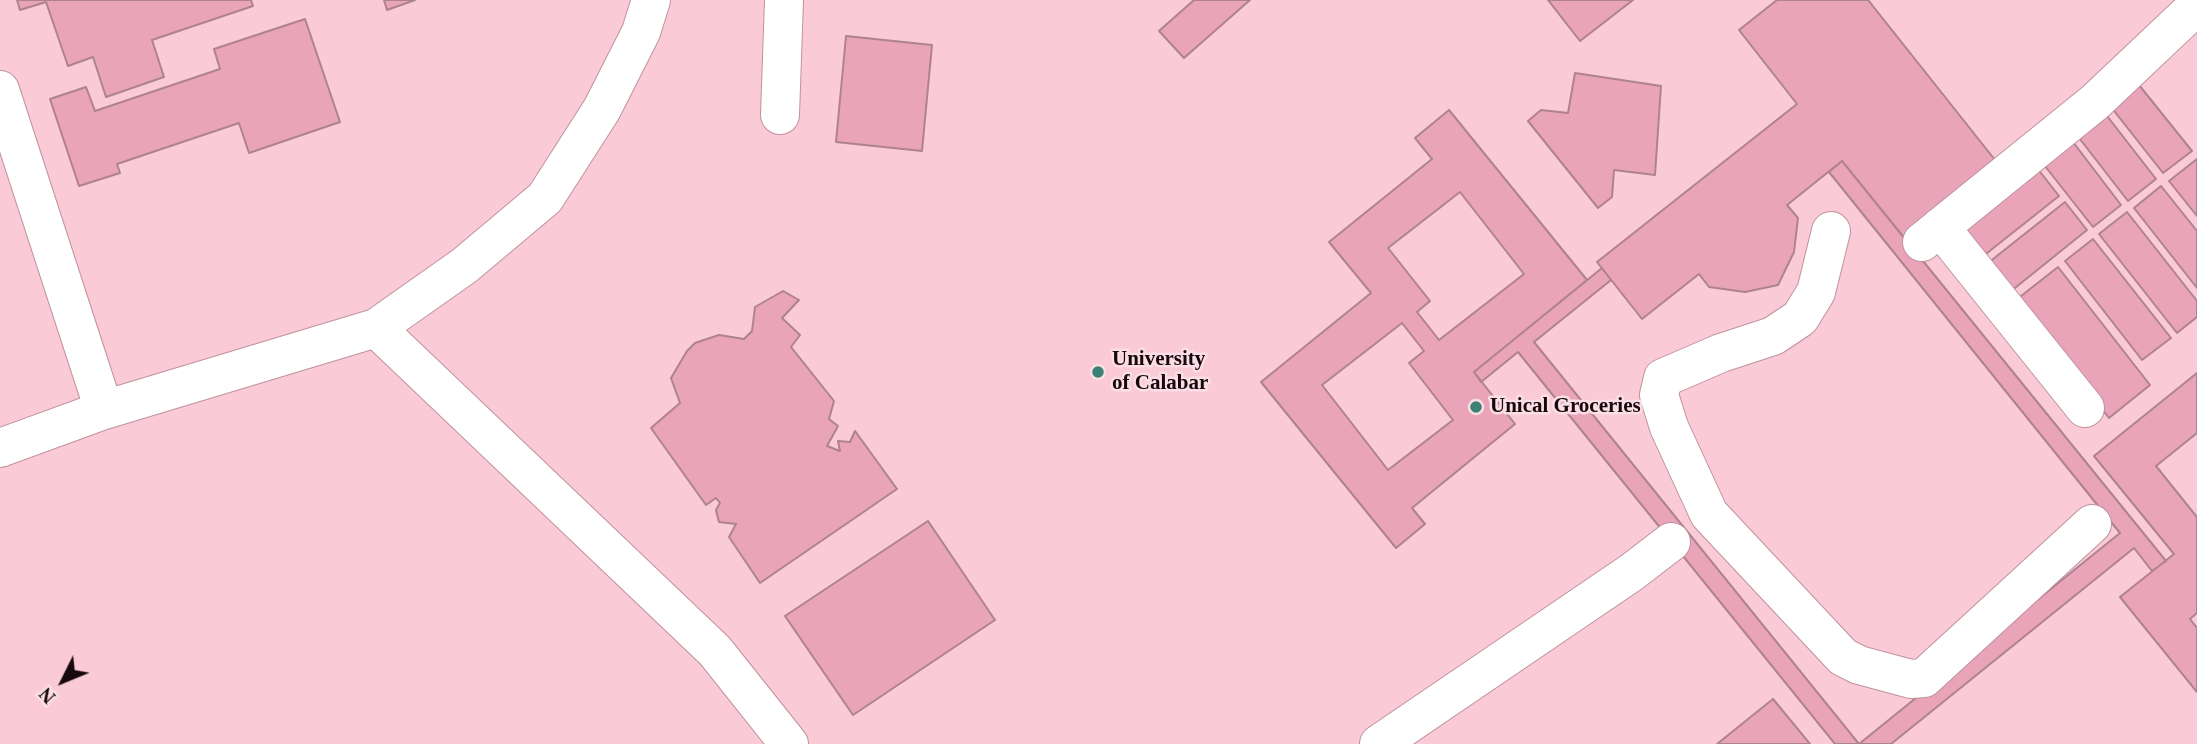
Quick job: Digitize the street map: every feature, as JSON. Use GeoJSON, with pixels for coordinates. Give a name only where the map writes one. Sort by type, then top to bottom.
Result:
{"type":"FeatureCollection","features":[{"type":"Feature","properties":{"kind":"street"},"geometry":{"type":"LineString","coordinates":[[0,448],[104,410],[376,328],[464,265],[545,198],[602,109],[641,32],[652,0]]}},
{"type":"Feature","properties":{"kind":"street"},"geometry":{"type":"LineString","coordinates":[[780,115],[783,0]]}},
{"type":"Feature","properties":{"kind":"street"},"geometry":{"type":"LineString","coordinates":[[2085,408],[1931,234],[2095,103],[2186,16],[2197,9]]}},
{"type":"Feature","properties":{"kind":"street"},"geometry":{"type":"LineString","coordinates":[[0,90],[6,127],[104,410]]}},
{"type":"Feature","properties":{"kind":"street"},"geometry":{"type":"LineString","coordinates":[[1831,231],[1816,292],[1800,318],[1773,336],[1721,353],[1663,378],[1659,395],[1669,427],[1689,529],[1843,657],[1859,665],[1911,679],[1924,678],[2092,524]]}},
{"type":"Feature","properties":{"kind":"street"},"geometry":{"type":"LineString","coordinates":[[376,328],[715,651],[789,744]]}},
{"type":"Feature","properties":{"kind":"street"},"geometry":{"type":"LineString","coordinates":[[1379,744],[1632,572],[1689,529]]}},
{"type":"Feature","properties":{"kind":"building"},"geometry":{"type":"Polygon","coordinates":[[[17,0],[251,0],[253,6],[152,40],[164,77],[106,97],[93,57],[68,66],[46,2],[20,10],[17,0]]]}},
{"type":"Feature","properties":{"kind":"building"},"geometry":{"type":"Polygon","coordinates":[[[384,0],[415,0],[387,10],[384,0]]]}},
{"type":"Feature","properties":{"kind":"building"},"geometry":{"type":"Polygon","coordinates":[[[1194,0],[1250,0],[1184,58],[1159,31],[1194,0]]]}},
{"type":"Feature","properties":{"kind":"building"},"geometry":{"type":"Polygon","coordinates":[[[1548,0],[1633,0],[1580,41],[1548,0]]]}},
{"type":"Feature","properties":{"kind":"building"},"geometry":{"type":"Polygon","coordinates":[[[1777,0],[1868,0],[1999,165],[1905,239],[1842,161],[1787,205],[1798,218],[1794,252],[1778,285],[1745,292],[1709,287],[1699,274],[1642,319],[1597,262],[1797,104],[1739,30],[1777,0]]]}},
{"type":"Feature","properties":{"kind":"building"},"geometry":{"type":"Polygon","coordinates":[[[305,19],[340,122],[249,153],[239,123],[117,164],[120,173],[79,186],[50,99],[86,87],[95,111],[220,69],[214,49],[305,19]]]}},
{"type":"Feature","properties":{"kind":"building"},"geometry":{"type":"Polygon","coordinates":[[[846,36],[932,45],[922,151],[836,142],[846,36]]]}},
{"type":"Feature","properties":{"kind":"building"},"geometry":{"type":"Polygon","coordinates":[[[1575,73],[1661,86],[1655,175],[1614,170],[1612,197],[1598,208],[1528,121],[1541,110],[1568,113],[1575,73]]]}},
{"type":"Feature","properties":{"kind":"building"},"geometry":{"type":"Polygon","coordinates":[[[2139,85],[2192,151],[2163,173],[2111,107],[2139,85]]]}},
{"type":"Feature","properties":{"kind":"building"},"geometry":{"type":"Polygon","coordinates":[[[1449,110],[1587,280],[1474,372],[1515,424],[1412,508],[1425,524],[1396,548],[1261,382],[1371,293],[1329,242],[1432,159],[1415,138],[1449,110]],[[1460,192],[1388,248],[1430,301],[1417,312],[1439,340],[1524,274],[1460,192]],[[1402,323],[1322,385],[1388,470],[1453,420],[1409,363],[1424,351],[1402,323]]]}},
{"type":"Feature","properties":{"kind":"building"},"geometry":{"type":"Polygon","coordinates":[[[2104,112],[2156,179],[2128,201],[2076,134],[2104,112]]]}},
{"type":"Feature","properties":{"kind":"building"},"geometry":{"type":"Polygon","coordinates":[[[2070,138],[2121,205],[2093,227],[2041,161],[2070,138]]]}},
{"type":"Feature","properties":{"kind":"building"},"geometry":{"type":"Polygon","coordinates":[[[2197,159],[2197,216],[2169,181],[2197,159]]]}},
{"type":"Feature","properties":{"kind":"building"},"geometry":{"type":"Polygon","coordinates":[[[1842,161],[2166,561],[2152,571],[2134,548],[1891,744],[1859,744],[2120,533],[1829,172],[1842,161]]]}},
{"type":"Feature","properties":{"kind":"building"},"geometry":{"type":"Polygon","coordinates":[[[2037,168],[2059,196],[1977,261],[1955,232],[2037,168]]]}},
{"type":"Feature","properties":{"kind":"building"},"geometry":{"type":"Polygon","coordinates":[[[2161,186],[2197,231],[2197,288],[2134,208],[2161,186]]]}},
{"type":"Feature","properties":{"kind":"building"},"geometry":{"type":"Polygon","coordinates":[[[2065,202],[2087,230],[2005,296],[1983,267],[2065,202]]]}},
{"type":"Feature","properties":{"kind":"building"},"geometry":{"type":"Polygon","coordinates":[[[2127,212],[2197,301],[2197,317],[2177,333],[2099,234],[2127,212]]]}},
{"type":"Feature","properties":{"kind":"building"},"geometry":{"type":"Polygon","coordinates":[[[2093,239],[2171,338],[2142,360],[2065,261],[2093,239]]]}},
{"type":"Feature","properties":{"kind":"building"},"geometry":{"type":"Polygon","coordinates":[[[2058,267],[2150,385],[2109,418],[2016,300],[2058,267]]]}},
{"type":"Feature","properties":{"kind":"building"},"geometry":{"type":"Polygon","coordinates":[[[1602,268],[1611,280],[1534,342],[1859,744],[1835,744],[1518,352],[1481,382],[1474,372],[1602,268]]]}},
{"type":"Feature","properties":{"kind":"building"},"geometry":{"type":"Polygon","coordinates":[[[783,291],[799,300],[782,318],[800,335],[791,347],[834,401],[829,419],[838,426],[827,446],[840,451],[838,441],[850,442],[855,431],[897,489],[760,583],[729,537],[736,524],[719,522],[716,510],[720,503],[716,498],[706,505],[651,428],[680,403],[671,378],[687,351],[695,343],[719,335],[744,339],[752,331],[755,307],[783,291]]]}},
{"type":"Feature","properties":{"kind":"building"},"geometry":{"type":"Polygon","coordinates":[[[2197,373],[2197,433],[2156,466],[2197,517],[2197,613],[2190,619],[2197,628],[2197,692],[2120,597],[2174,554],[2094,456],[2197,373]]]}},
{"type":"Feature","properties":{"kind":"building"},"geometry":{"type":"Polygon","coordinates":[[[928,521],[995,620],[853,715],[785,616],[928,521]]]}},
{"type":"Feature","properties":{"kind":"building"},"geometry":{"type":"Polygon","coordinates":[[[1773,699],[1810,744],[1717,744],[1773,699]]]}},
{"type":"Feature","properties":{"kind":"place","name":"University of Calabar"},"geometry":{"type":"Point","coordinates":[1098,372]}},
{"type":"Feature","properties":{"kind":"place","name":"Unical Groceries"},"geometry":{"type":"Point","coordinates":[1476,407]}}]}
